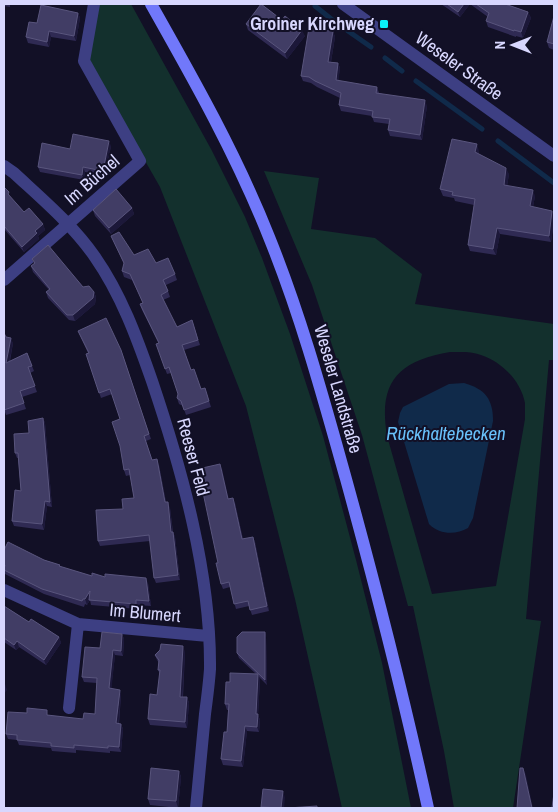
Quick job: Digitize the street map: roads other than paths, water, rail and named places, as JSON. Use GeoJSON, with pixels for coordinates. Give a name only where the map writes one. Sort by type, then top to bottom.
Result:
{"type":"FeatureCollection","features":[{"type":"Feature","properties":{"kind":"main road","name":"Weseler Landstraße"},"geometry":{"type":"LineString","coordinates":[[151,4],[231,152],[269,237],[312,356],[380,605],[428,808]]}},
{"type":"Feature","properties":{"kind":"street","name":"Im Büchel"},"geometry":{"type":"LineString","coordinates":[[4,280],[140,161],[84,61],[94,4]]}},
{"type":"Feature","properties":{"kind":"street","name":"Weseler Straße"},"geometry":{"type":"LineString","coordinates":[[343,4],[554,156]]}},
{"type":"Feature","properties":{"kind":"street","name":"Reeser Feld"},"geometry":{"type":"LineString","coordinates":[[4,166],[14,172],[68,224],[95,257],[120,300],[143,355],[164,415],[194,529],[204,586],[210,670],[196,808]]}},
{"type":"Feature","properties":{"kind":"street","name":"Im Blumert"},"geometry":{"type":"LineString","coordinates":[[4,590],[78,624],[208,636]]}},
{"type":"Feature","properties":{"kind":"street"},"geometry":{"type":"LineString","coordinates":[[68,708],[78,624]]}},
{"type":"Feature","properties":{"kind":"water","name":"Rückhaltebecken"},"geometry":{"type":"Polygon","coordinates":[[[464,383],[477,388],[486,396],[493,413],[493,421],[473,518],[468,528],[448,533],[433,528],[429,524],[398,422],[403,407],[449,384],[464,383]]]}},
{"type":"Feature","properties":{"kind":"waterway"},"geometry":{"type":"LineString","coordinates":[[315,6],[335,22]]}},
{"type":"Feature","properties":{"kind":"waterway"},"geometry":{"type":"LineString","coordinates":[[348,31],[371,47]]}},
{"type":"Feature","properties":{"kind":"waterway"},"geometry":{"type":"LineString","coordinates":[[385,58],[402,71]]}},
{"type":"Feature","properties":{"kind":"waterway"},"geometry":{"type":"LineString","coordinates":[[416,81],[482,129]]}},
{"type":"Feature","properties":{"kind":"waterway"},"geometry":{"type":"LineString","coordinates":[[498,141],[554,183]]}},
{"type":"Feature","properties":{"kind":"place","name":"Groiner Kirchweg"},"geometry":{"type":"Point","coordinates":[384,24]}}]}
